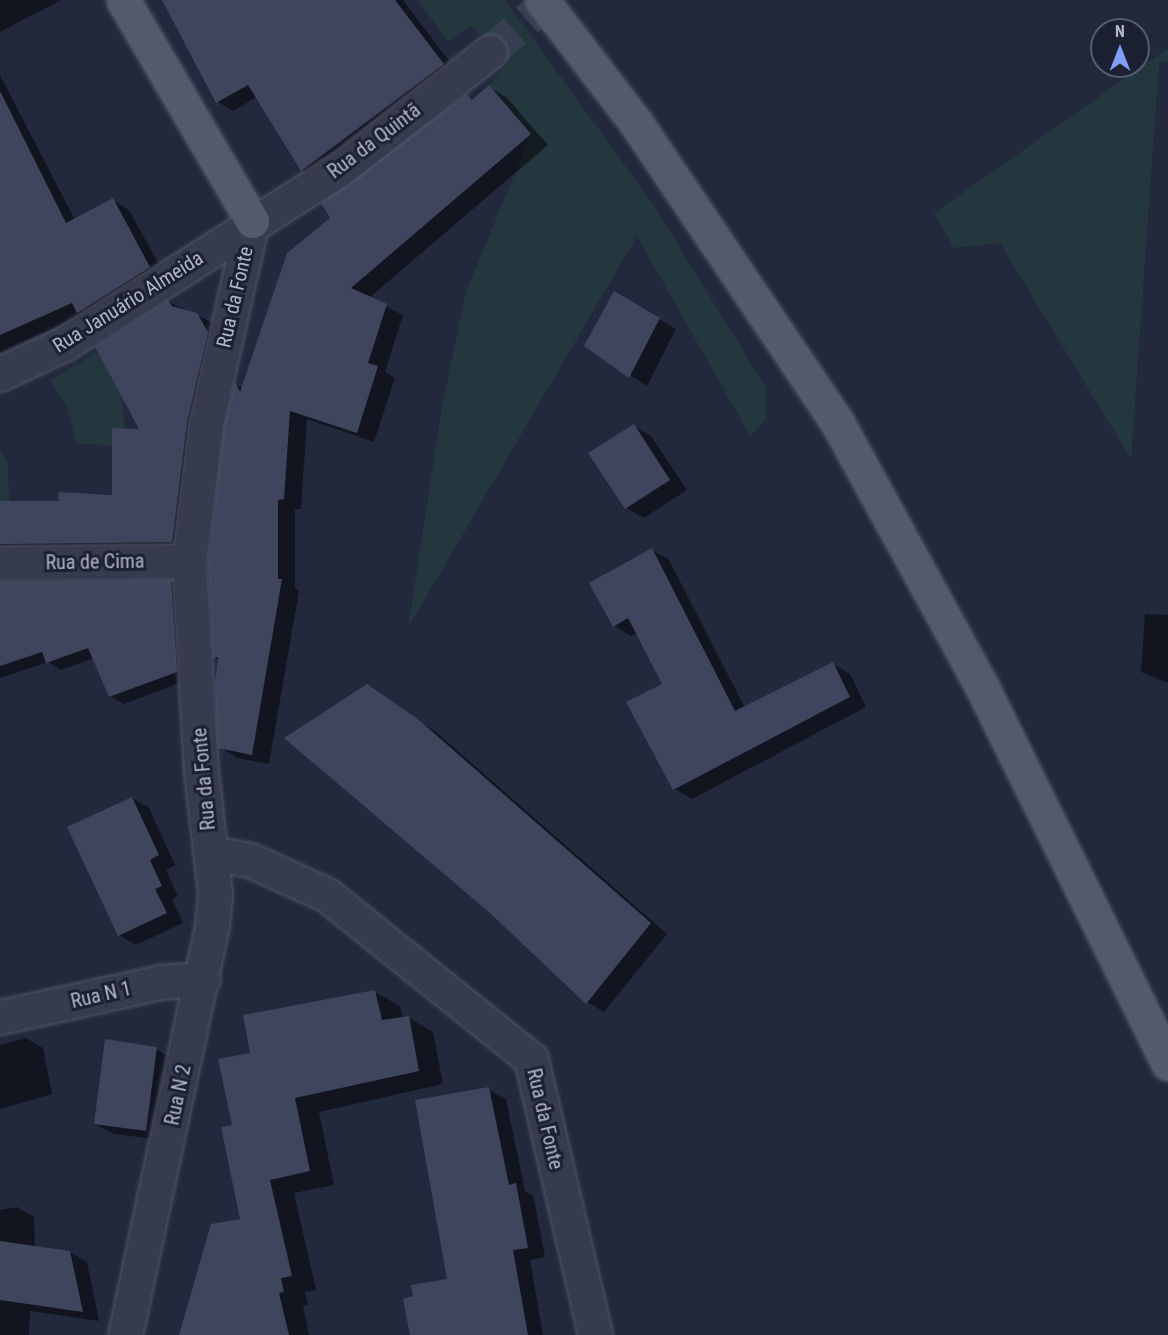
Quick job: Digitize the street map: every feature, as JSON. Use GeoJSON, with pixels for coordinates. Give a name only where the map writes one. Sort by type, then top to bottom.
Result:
{"type":"FeatureCollection","features":[{"type":"Feature","properties":{"kind":"main road"},"geometry":{"type":"LineString","coordinates":[[123,0],[252,221]]}},
{"type":"Feature","properties":{"kind":"main road"},"geometry":{"type":"LineString","coordinates":[[542,0],[636,123],[837,422],[982,687],[1168,1064]]}},
{"type":"Feature","properties":{"kind":"street","name":"Rua da Quintã"},"geometry":{"type":"LineString","coordinates":[[252,221],[340,169],[490,52]]}},
{"type":"Feature","properties":{"kind":"street","name":"Rua Januário Almeida"},"geometry":{"type":"LineString","coordinates":[[0,374],[64,344],[252,221]]}},
{"type":"Feature","properties":{"kind":"street","name":"Rua da Fonte"},"geometry":{"type":"LineString","coordinates":[[252,221],[206,424],[189,561],[201,772],[211,853],[250,860],[327,896],[531,1059],[595,1335]]}},
{"type":"Feature","properties":{"kind":"street","name":"Rua de Cima"},"geometry":{"type":"LineString","coordinates":[[0,563],[189,561]]}},
{"type":"Feature","properties":{"kind":"street","name":"Rua N 2"},"geometry":{"type":"LineString","coordinates":[[125,1335],[203,979],[215,894],[211,853]]}},
{"type":"Feature","properties":{"kind":"street","name":"Rua N 1"},"geometry":{"type":"LineString","coordinates":[[0,1017],[160,982],[203,979]]}},
{"type":"Feature","properties":{"kind":"shaded area"},"geometry":{"type":"Polygon","coordinates":[[[418,0],[505,0],[653,204],[766,388],[766,419],[750,436],[637,236],[408,628],[442,407],[466,292],[531,134],[489,85],[508,62],[471,26],[448,42],[418,0]]]}},
{"type":"Feature","properties":{"kind":"shaded area"},"geometry":{"type":"Polygon","coordinates":[[[1168,48],[1168,62],[1159,62],[1131,459],[1000,243],[954,248],[934,213],[1125,78],[1150,78],[1150,61],[1168,48]]]}},
{"type":"Feature","properties":{"kind":"shaded area"},"geometry":{"type":"Polygon","coordinates":[[[98,352],[123,399],[124,428],[112,428],[112,445],[77,444],[67,408],[50,380],[98,352]]]}},
{"type":"Feature","properties":{"kind":"shaded area"},"geometry":{"type":"Polygon","coordinates":[[[0,449],[8,464],[9,501],[0,501],[0,449]]]}},
{"type":"Feature","properties":{"kind":"building"},"geometry":{"type":"Polygon","coordinates":[[[162,0],[395,0],[444,64],[301,171],[248,85],[216,103],[162,0]]]}},
{"type":"Feature","properties":{"kind":"building"},"geometry":{"type":"Polygon","coordinates":[[[489,85],[531,134],[351,288],[387,304],[368,363],[378,366],[357,433],[290,411],[284,499],[278,500],[278,579],[282,579],[252,755],[218,748],[215,683],[218,657],[213,658],[208,562],[224,427],[235,382],[240,392],[287,253],[330,218],[321,203],[467,94],[472,100],[489,85]]]}},
{"type":"Feature","properties":{"kind":"building"},"geometry":{"type":"Polygon","coordinates":[[[0,91],[66,223],[113,198],[150,267],[77,313],[72,303],[0,335],[0,91]]]}},
{"type":"Feature","properties":{"kind":"building"},"geometry":{"type":"Polygon","coordinates":[[[614,291],[660,318],[629,378],[584,346],[614,291]]]}},
{"type":"Feature","properties":{"kind":"building"},"geometry":{"type":"Polygon","coordinates":[[[168,300],[172,306],[197,313],[208,332],[187,422],[172,542],[0,544],[0,501],[59,501],[58,492],[112,495],[112,428],[139,429],[95,347],[168,300]]]}},
{"type":"Feature","properties":{"kind":"building"},"geometry":{"type":"Polygon","coordinates":[[[634,424],[670,480],[625,509],[588,453],[634,424]]]}},
{"type":"Feature","properties":{"kind":"building"},"geometry":{"type":"Polygon","coordinates":[[[652,548],[735,711],[833,662],[850,697],[673,790],[626,702],[662,684],[628,618],[613,627],[589,583],[652,548]]]}},
{"type":"Feature","properties":{"kind":"building"},"geometry":{"type":"Polygon","coordinates":[[[171,580],[177,672],[109,697],[88,648],[46,663],[42,652],[0,666],[0,582],[171,580]]]}},
{"type":"Feature","properties":{"kind":"building"},"geometry":{"type":"Polygon","coordinates":[[[367,684],[419,720],[651,923],[586,1004],[490,913],[284,738],[367,684]]]}},
{"type":"Feature","properties":{"kind":"building"},"geometry":{"type":"Polygon","coordinates":[[[132,797],[159,855],[150,860],[162,886],[155,889],[167,913],[118,936],[67,827],[132,797]]]}},
{"type":"Feature","properties":{"kind":"building"},"geometry":{"type":"Polygon","coordinates":[[[375,990],[382,1020],[409,1016],[419,1071],[295,1098],[310,1171],[270,1180],[292,1276],[281,1278],[284,1292],[279,1293],[289,1335],[179,1335],[211,1224],[240,1219],[221,1127],[232,1125],[218,1059],[250,1053],[243,1015],[375,990]]]}},
{"type":"Feature","properties":{"kind":"building"},"geometry":{"type":"Polygon","coordinates":[[[105,1039],[157,1047],[146,1131],[94,1124],[105,1039]]]}},
{"type":"Feature","properties":{"kind":"building"},"geometry":{"type":"Polygon","coordinates":[[[489,1087],[509,1185],[516,1183],[528,1248],[513,1250],[528,1335],[410,1335],[403,1299],[413,1296],[411,1285],[447,1279],[415,1100],[489,1087]]]}},
{"type":"Feature","properties":{"kind":"building"},"geometry":{"type":"Polygon","coordinates":[[[0,1241],[70,1251],[83,1312],[0,1300],[0,1241]]]}},
{"type":"Feature","properties":{"kind":"tunnel"},"geometry":{"type":"LineString","coordinates":[[490,52],[549,0]]}}]}
